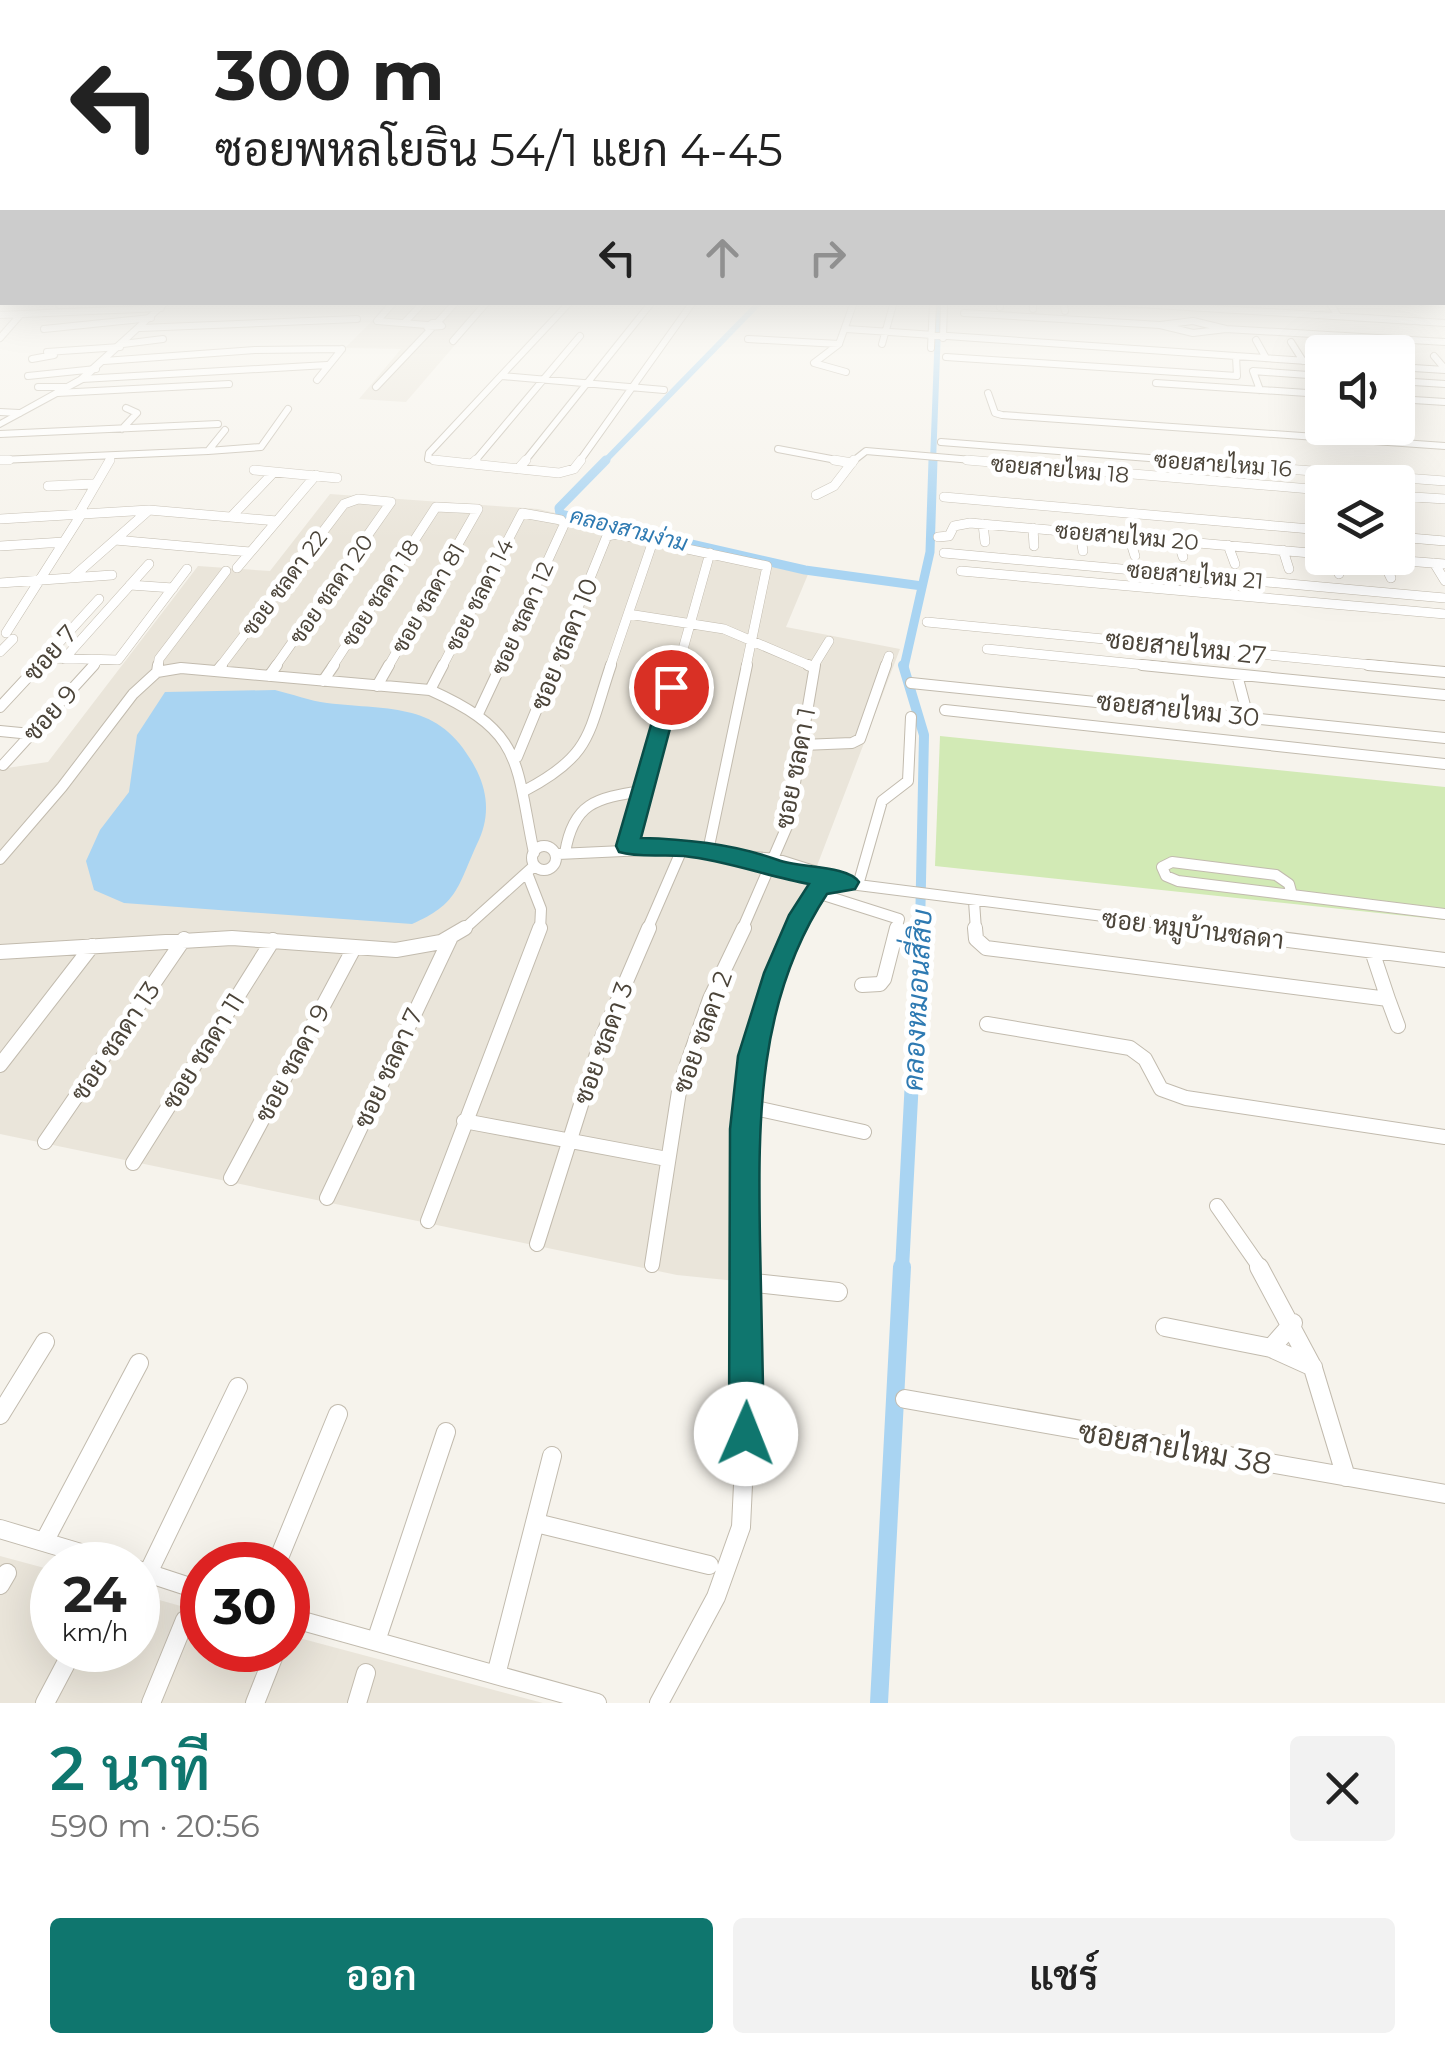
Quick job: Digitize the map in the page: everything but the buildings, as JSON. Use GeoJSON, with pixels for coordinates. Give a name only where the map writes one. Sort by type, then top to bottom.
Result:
{"type":"FeatureCollection","features":[{"type":"Feature","properties":{"kind":"street"},"geometry":{"type":"LineString","coordinates":[[0,424],[79,380]]}},
{"type":"Feature","properties":{"kind":"street"},"geometry":{"type":"LineString","coordinates":[[376,387],[382,380]]}},
{"type":"Feature","properties":{"kind":"street"},"geometry":{"type":"LineString","coordinates":[[498,380],[427,457],[432,462],[560,473],[574,469],[637,380]]}},
{"type":"Feature","properties":{"kind":"street"},"geometry":{"type":"LineString","coordinates":[[473,464],[540,380]]}},
{"type":"Feature","properties":{"kind":"street"},"geometry":{"type":"LineString","coordinates":[[547,380],[664,390]]}},
{"type":"Feature","properties":{"kind":"street"},"geometry":{"type":"LineString","coordinates":[[518,469],[589,380]]}},
{"type":"Feature","properties":{"kind":"street"},"geometry":{"type":"LineString","coordinates":[[1256,380],[1260,390]]}},
{"type":"Feature","properties":{"kind":"street"},"geometry":{"type":"LineString","coordinates":[[1415,382],[1445,384]]}},
{"type":"Feature","properties":{"kind":"street"},"geometry":{"type":"LineString","coordinates":[[1156,383],[1305,393]]}},
{"type":"Feature","properties":{"kind":"street"},"geometry":{"type":"LineString","coordinates":[[57,393],[229,384]]}},
{"type":"Feature","properties":{"kind":"street"},"geometry":{"type":"LineString","coordinates":[[38,388],[69,386]]}},
{"type":"Feature","properties":{"kind":"street"},"geometry":{"type":"LineString","coordinates":[[988,393],[995,413],[1002,415],[1445,446]]}},
{"type":"Feature","properties":{"kind":"street"},"geometry":{"type":"LineString","coordinates":[[1415,399],[1445,402]]}},
{"type":"Feature","properties":{"kind":"street"},"geometry":{"type":"LineString","coordinates":[[122,430],[137,413],[126,408]]}},
{"type":"Feature","properties":{"kind":"street"},"geometry":{"type":"LineString","coordinates":[[0,460],[261,448],[288,409]]}},
{"type":"Feature","properties":{"kind":"street"},"geometry":{"type":"LineString","coordinates":[[0,412],[19,414]]}},
{"type":"Feature","properties":{"kind":"street"},"geometry":{"type":"LineString","coordinates":[[0,434],[221,427],[208,451]]}},
{"type":"Feature","properties":{"kind":"street","name":"ซอยสายไหม 16"},"geometry":{"type":"LineString","coordinates":[[941,442],[1305,474]]}},
{"type":"Feature","properties":{"kind":"street"},"geometry":{"type":"LineString","coordinates":[[778,448],[852,463],[834,486],[816,495]]}},
{"type":"Feature","properties":{"kind":"street","name":"ซอยสายไหม 18"},"geometry":{"type":"LineString","coordinates":[[852,463],[864,452],[1305,489]]}},
{"type":"Feature","properties":{"kind":"street"},"geometry":{"type":"LineString","coordinates":[[0,652],[112,456]]}},
{"type":"Feature","properties":{"kind":"street"},"geometry":{"type":"LineString","coordinates":[[254,470],[337,478]]}},
{"type":"Feature","properties":{"kind":"street"},"geometry":{"type":"LineString","coordinates":[[230,518],[274,472]]}},
{"type":"Feature","properties":{"kind":"street"},"geometry":{"type":"LineString","coordinates":[[157,672],[159,659],[231,569],[316,475]]}},
{"type":"Feature","properties":{"kind":"street","name":"ซอยสายไหม 16"},"geometry":{"type":"LineString","coordinates":[[1415,480],[1445,481]]}},
{"type":"Feature","properties":{"kind":"street"},"geometry":{"type":"LineString","coordinates":[[48,486],[94,484]]}},
{"type":"Feature","properties":{"kind":"street"},"geometry":{"type":"LineString","coordinates":[[944,497],[1305,529]]}},
{"type":"Feature","properties":{"kind":"street"},"geometry":{"type":"LineString","coordinates":[[1415,497],[1445,500]]}},
{"type":"Feature","properties":{"kind":"street","name":"ซอย ชลดา 22"},"geometry":{"type":"LineString","coordinates":[[217,671],[343,505],[355,499],[391,502]]}},
{"type":"Feature","properties":{"kind":"street","name":"ซอย ชลดา 20"},"geometry":{"type":"LineString","coordinates":[[269,676],[391,502]]}},
{"type":"Feature","properties":{"kind":"street","name":"ซอย ชลดา 18"},"geometry":{"type":"LineString","coordinates":[[323,681],[438,506],[478,509]]}},
{"type":"Feature","properties":{"kind":"street","name":"ซอย ชลดา 81"},"geometry":{"type":"LineString","coordinates":[[377,686],[478,509]]}},
{"type":"Feature","properties":{"kind":"street"},"geometry":{"type":"LineString","coordinates":[[0,520],[149,510],[277,521]]}},
{"type":"Feature","properties":{"kind":"street"},"geometry":{"type":"LineString","coordinates":[[71,578],[149,510]]}},
{"type":"Feature","properties":{"kind":"street","name":"ซอย ชลดา 14"},"geometry":{"type":"LineString","coordinates":[[430,690],[522,513],[564,522]]}},
{"type":"Feature","properties":{"kind":"street","name":"ซอย ชลดา 12"},"geometry":{"type":"LineString","coordinates":[[478,714],[564,522]]}},
{"type":"Feature","properties":{"kind":"street"},"geometry":{"type":"LineString","coordinates":[[983,524],[985,542]]}},
{"type":"Feature","properties":{"kind":"street","name":"ซอยสายไหม 20"},"geometry":{"type":"LineString","coordinates":[[938,537],[950,536],[957,525],[983,524],[1305,552]]}},
{"type":"Feature","properties":{"kind":"street"},"geometry":{"type":"LineString","coordinates":[[1033,528],[1034,546]]}},
{"type":"Feature","properties":{"kind":"street"},"geometry":{"type":"LineString","coordinates":[[1080,532],[1083,550]]}},
{"type":"Feature","properties":{"kind":"street","name":"ซอย ชลดา 10"},"geometry":{"type":"LineString","coordinates":[[517,758],[608,536],[653,541]]}},
{"type":"Feature","properties":{"kind":"street"},"geometry":{"type":"LineString","coordinates":[[1129,537],[1135,556]]}},
{"type":"Feature","properties":{"kind":"street"},"geometry":{"type":"LineString","coordinates":[[1415,538],[1445,541]]}},
{"type":"Feature","properties":{"kind":"street"},"geometry":{"type":"LineString","coordinates":[[115,540],[250,552]]}},
{"type":"Feature","properties":{"kind":"street"},"geometry":{"type":"LineString","coordinates":[[524,791],[555,775],[582,750],[653,541],[768,566],[761,607],[750,636],[708,851]]}},
{"type":"Feature","properties":{"kind":"street"},"geometry":{"type":"LineString","coordinates":[[1178,541],[1183,557]]}},
{"type":"Feature","properties":{"kind":"street"},"geometry":{"type":"LineString","coordinates":[[1228,545],[1235,564]]}},
{"type":"Feature","properties":{"kind":"street"},"geometry":{"type":"LineString","coordinates":[[0,550],[62,546]]}},
{"type":"Feature","properties":{"kind":"street"},"geometry":{"type":"LineString","coordinates":[[1283,550],[1289,569]]}},
{"type":"Feature","properties":{"kind":"street"},"geometry":{"type":"LineString","coordinates":[[627,846],[710,553]]}},
{"type":"Feature","properties":{"kind":"street","name":"ซอยสายไหม 21"},"geometry":{"type":"LineString","coordinates":[[944,553],[1445,598]]}},
{"type":"Feature","properties":{"kind":"street"},"geometry":{"type":"LineString","coordinates":[[1415,562],[1440,564],[1445,581]]}},
{"type":"Feature","properties":{"kind":"street"},"geometry":{"type":"LineString","coordinates":[[64,659],[149,564]]}},
{"type":"Feature","properties":{"kind":"street"},"geometry":{"type":"LineString","coordinates":[[47,658],[118,660],[187,569]]}},
{"type":"Feature","properties":{"kind":"street"},"geometry":{"type":"LineString","coordinates":[[960,571],[1445,614]]}},
{"type":"Feature","properties":{"kind":"street"},"geometry":{"type":"LineString","coordinates":[[0,583],[112,574]]}},
{"type":"Feature","properties":{"kind":"street"},"geometry":{"type":"LineString","coordinates":[[130,585],[172,588]]}},
{"type":"Feature","properties":{"kind":"street","name":"ซอย 7"},"geometry":{"type":"LineString","coordinates":[[0,707],[99,599]]}},
{"type":"Feature","properties":{"kind":"street"},"geometry":{"type":"LineString","coordinates":[[628,614],[691,618],[750,636],[813,666],[830,641]]}},
{"type":"Feature","properties":{"kind":"street","name":"ซอยสายไหม 27"},"geometry":{"type":"LineString","coordinates":[[928,622],[1445,672]]}},
{"type":"Feature","properties":{"kind":"street"},"geometry":{"type":"LineString","coordinates":[[987,649],[1445,695]]}},
{"type":"Feature","properties":{"kind":"street"},"geometry":{"type":"LineString","coordinates":[[802,745],[852,743],[860,739],[889,656]]}},
{"type":"Feature","properties":{"kind":"street","name":"ซอย 9"},"geometry":{"type":"LineString","coordinates":[[3,765],[97,660]]}},
{"type":"Feature","properties":{"kind":"street","name":"ซอย ชลดา 1"},"geometry":{"type":"LineString","coordinates":[[768,862],[788,824],[813,666]]}},
{"type":"Feature","properties":{"kind":"street"},"geometry":{"type":"LineString","coordinates":[[0,859],[62,787],[133,694],[157,672],[181,668],[430,690],[489,720],[517,758],[542,909],[540,934],[428,1221]]}},
{"type":"Feature","properties":{"kind":"street"},"geometry":{"type":"LineString","coordinates":[[1236,674],[1248,717]]}},
{"type":"Feature","properties":{"kind":"street","name":"ซอยสายไหม 30"},"geometry":{"type":"LineString","coordinates":[[911,684],[1445,738]]}},
{"type":"Feature","properties":{"kind":"street"},"geometry":{"type":"LineString","coordinates":[[944,710],[1445,764]]}},
{"type":"Feature","properties":{"kind":"street"},"geometry":{"type":"LineString","coordinates":[[659,1703],[716,1598],[741,1527],[747,1400],[746,1106],[751,1056],[791,934],[814,892],[820,886],[847,882],[882,801],[908,781],[910,717]]}},
{"type":"Feature","properties":{"kind":"street"},"geometry":{"type":"LineString","coordinates":[[0,732],[31,734]]}},
{"type":"Feature","properties":{"kind":"street"},"geometry":{"type":"LineString","coordinates":[[532,864],[551,866],[562,854],[568,827],[576,814],[600,799],[642,791]]}},
{"type":"Feature","properties":{"kind":"street","name":"ซอย หมูบ้านชลดา"},"geometry":{"type":"LineString","coordinates":[[562,854],[627,846],[708,851],[847,882],[941,897],[1445,960]]}},
{"type":"Feature","properties":{"kind":"street"},"geometry":{"type":"LineString","coordinates":[[0,952],[184,939],[273,940],[402,949],[450,940],[532,864],[544,848],[562,854]]}},
{"type":"Feature","properties":{"kind":"street","name":"ซอย ชลดา 3"},"geometry":{"type":"LineString","coordinates":[[537,1244],[603,1035],[683,848]]}},
{"type":"Feature","properties":{"kind":"street","name":"ซอย ชลดา 2"},"geometry":{"type":"LineString","coordinates":[[652,1265],[668,1159],[690,1054],[768,862]]}},
{"type":"Feature","properties":{"kind":"street"},"geometry":{"type":"LineString","coordinates":[[1292,897],[1288,884],[1276,875],[1172,862],[1162,867],[1172,879],[1292,897],[1445,914]]}},
{"type":"Feature","properties":{"kind":"street"},"geometry":{"type":"LineString","coordinates":[[814,892],[899,919],[884,980],[862,986]]}},
{"type":"Feature","properties":{"kind":"street"},"geometry":{"type":"LineString","coordinates":[[974,901],[976,939],[986,948],[1388,998]]}},
{"type":"Feature","properties":{"kind":"street","name":"ซอย ชลดา 13"},"geometry":{"type":"LineString","coordinates":[[45,1142],[184,939]]}},
{"type":"Feature","properties":{"kind":"street","name":"ซอย ชลดา 11"},"geometry":{"type":"LineString","coordinates":[[133,1164],[273,940]]}},
{"type":"Feature","properties":{"kind":"street","name":"ซอย ชลดา 7"},"geometry":{"type":"LineString","coordinates":[[327,1198],[450,940]]}},
{"type":"Feature","properties":{"kind":"street"},"geometry":{"type":"LineString","coordinates":[[0,1066],[92,946]]}},
{"type":"Feature","properties":{"kind":"street","name":"ซอย ชลดา 9"},"geometry":{"type":"LineString","coordinates":[[231,1178],[354,948]]}},
{"type":"Feature","properties":{"kind":"street"},"geometry":{"type":"LineString","coordinates":[[1372,951],[1398,1026]]}},
{"type":"Feature","properties":{"kind":"street"},"geometry":{"type":"LineString","coordinates":[[987,1024],[1130,1048],[1145,1059],[1161,1088],[1186,1098],[1445,1137]]}},
{"type":"Feature","properties":{"kind":"street"},"geometry":{"type":"LineString","coordinates":[[746,1106],[864,1132]]}},
{"type":"Feature","properties":{"kind":"street"},"geometry":{"type":"LineString","coordinates":[[464,1122],[668,1159]]}},
{"type":"Feature","properties":{"kind":"street"},"geometry":{"type":"LineString","coordinates":[[1217,1206],[1271,1279],[1294,1323],[1336,1427],[1346,1478]]}},
{"type":"Feature","properties":{"kind":"street"},"geometry":{"type":"LineString","coordinates":[[746,1282],[838,1292]]}},
{"type":"Feature","properties":{"kind":"street"},"geometry":{"type":"LineString","coordinates":[[1271,1348],[1294,1323]]}},
{"type":"Feature","properties":{"kind":"street"},"geometry":{"type":"LineString","coordinates":[[1165,1327],[1271,1348],[1314,1368]]}},
{"type":"Feature","properties":{"kind":"street"},"geometry":{"type":"LineString","coordinates":[[0,1415],[46,1342]]}},
{"type":"Feature","properties":{"kind":"street"},"geometry":{"type":"LineString","coordinates":[[0,1529],[44,1542],[139,1363]]}},
{"type":"Feature","properties":{"kind":"street"},"geometry":{"type":"LineString","coordinates":[[158,1542],[238,1387]]}},
{"type":"Feature","properties":{"kind":"street","name":"ซอยสายไหม 38"},"geometry":{"type":"LineString","coordinates":[[905,1399],[1445,1494]]}},
{"type":"Feature","properties":{"kind":"street"},"geometry":{"type":"LineString","coordinates":[[285,1542],[338,1414]]}},
{"type":"Feature","properties":{"kind":"street"},"geometry":{"type":"LineString","coordinates":[[376,1641],[446,1432]]}},
{"type":"Feature","properties":{"kind":"street"},"geometry":{"type":"LineString","coordinates":[[496,1675],[552,1456]]}},
{"type":"Feature","properties":{"kind":"street"},"geometry":{"type":"LineString","coordinates":[[536,1522],[709,1565]]}},
{"type":"Feature","properties":{"kind":"street"},"geometry":{"type":"LineString","coordinates":[[310,1622],[597,1703]]}},
{"type":"Feature","properties":{"kind":"street"},"geometry":{"type":"LineString","coordinates":[[151,1703],[180,1632]]}},
{"type":"Feature","properties":{"kind":"street"},"geometry":{"type":"LineString","coordinates":[[45,1703],[61,1672]]}},
{"type":"Feature","properties":{"kind":"street"},"geometry":{"type":"LineString","coordinates":[[255,1703],[267,1672]]}},
{"type":"Feature","properties":{"kind":"street"},"geometry":{"type":"LineString","coordinates":[[357,1703],[366,1673]]}},
{"type":"Feature","properties":{"kind":"shaded area"},"geometry":{"type":"Polygon","coordinates":[[[375,380],[424,380],[406,402],[359,399],[375,380]]]}},
{"type":"Feature","properties":{"kind":"shaded area"},"geometry":{"type":"Polygon","coordinates":[[[330,494],[538,509],[809,572],[786,627],[900,649],[776,973],[751,1056],[746,1282],[677,1275],[0,1134],[0,769],[48,762],[198,566],[270,571],[330,494]]]}},
{"type":"Feature","properties":{"kind":"shaded area"},"geometry":{"type":"Polygon","coordinates":[[[0,1556],[30,1564],[30,1672],[160,1672],[160,1600],[180,1606],[180,1672],[310,1672],[310,1641],[543,1703],[0,1703],[0,1556]]]}},
{"type":"Feature","properties":{"kind":"green space"},"geometry":{"type":"Polygon","coordinates":[[[940,736],[1445,787],[1445,920],[935,866],[940,736]]]}},
{"type":"Feature","properties":{"kind":"water"},"geometry":{"type":"Polygon","coordinates":[[[275,690],[321,702],[414,714],[448,732],[463,748],[481,780],[485,817],[481,835],[448,902],[412,924],[124,903],[94,890],[86,861],[100,830],[129,792],[137,735],[165,692],[275,690]]]}},
{"type":"Feature","properties":{"kind":"waterway","name":"คลองสามง่าม"},"geometry":{"type":"LineString","coordinates":[[604,462],[683,380]]}},
{"type":"Feature","properties":{"kind":"waterway","name":"คลองหมอนสี่สิบ"},"geometry":{"type":"LineString","coordinates":[[933,462],[936,380]]}},
{"type":"Feature","properties":{"kind":"waterway","name":"คลองสามง่าม"},"geometry":{"type":"LineString","coordinates":[[606,460],[559,508],[560,514],[805,570],[922,586]]}},
{"type":"Feature","properties":{"kind":"waterway","name":"คลองหมอนสี่สิบ"},"geometry":{"type":"LineString","coordinates":[[904,667],[930,552],[933,460]]}},
{"type":"Feature","properties":{"kind":"waterway","name":"คลองหมอนสี่สิบ"},"geometry":{"type":"LineString","coordinates":[[903,665],[924,735],[920,930]]}},
{"type":"Feature","properties":{"kind":"waterway","name":"คลองหมอนสี่สิบ"},"geometry":{"type":"LineString","coordinates":[[902,1269],[920,928]]}},
{"type":"Feature","properties":{"kind":"waterway","name":"คลองหมอนสี่สิบ"},"geometry":{"type":"LineString","coordinates":[[879,1703],[902,1267]]}},
{"type":"Feature","properties":{"kind":"route"},"geometry":{"type":"LineString","coordinates":[[671,687],[627,846],[683,848],[759,860],[772,868],[809,878],[847,882],[820,886],[801,915],[776,973],[751,1056],[744,1129],[746,1434]]}}]}
